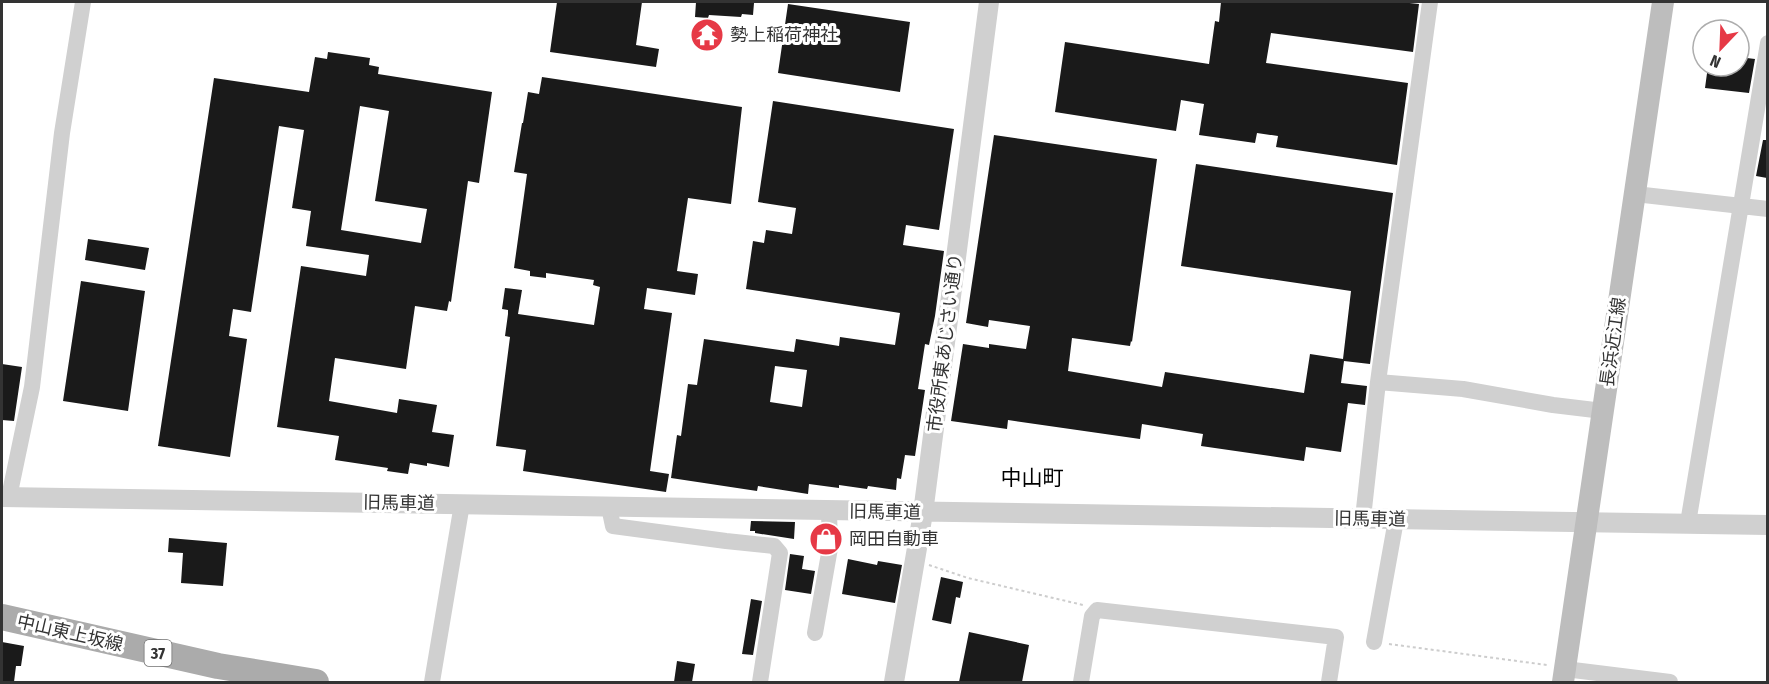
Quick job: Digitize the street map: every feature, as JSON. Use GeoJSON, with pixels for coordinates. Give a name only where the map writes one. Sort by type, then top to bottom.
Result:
{"type":"FeatureCollection","features":[{"type":"Feature","properties":{"kind":"main road","name":"長浜近江線"},"geometry":{"type":"LineString","coordinates":[[1564,676],[1663,2]]}},
{"type":"Feature","properties":{"kind":"main road","name":"中山東上坂線"},"geometry":{"type":"LineString","coordinates":[[2,617],[217,674],[316,682]]}},
{"type":"Feature","properties":{"kind":"street"},"geometry":{"type":"LineString","coordinates":[[5,497],[32,387],[62,133],[83,2]]}},
{"type":"Feature","properties":{"kind":"street","name":"市役所東あじさい通り"},"geometry":{"type":"LineString","coordinates":[[894,682],[923,513],[989,2]]}},
{"type":"Feature","properties":{"kind":"street"},"geometry":{"type":"LineString","coordinates":[[1363,518],[1378,382],[1430,2]]}},
{"type":"Feature","properties":{"kind":"street"},"geometry":{"type":"LineString","coordinates":[[1688,523],[1767,42]]}},
{"type":"Feature","properties":{"kind":"street"},"geometry":{"type":"LineString","coordinates":[[1635,194],[1767,209]]}},
{"type":"Feature","properties":{"kind":"street"},"geometry":{"type":"LineString","coordinates":[[1378,382],[1463,389],[1553,405],[1603,411]]}},
{"type":"Feature","properties":{"kind":"street","name":"旧馬車道"},"geometry":{"type":"LineString","coordinates":[[5,497],[1767,525]]}},
{"type":"Feature","properties":{"kind":"street"},"geometry":{"type":"LineString","coordinates":[[432,682],[462,504]]}},
{"type":"Feature","properties":{"kind":"street"},"geometry":{"type":"LineString","coordinates":[[609,507],[613,526],[774,546],[780,553],[760,682]]}},
{"type":"Feature","properties":{"kind":"street"},"geometry":{"type":"LineString","coordinates":[[815,633],[830,548],[829,511]]}},
{"type":"Feature","properties":{"kind":"street"},"geometry":{"type":"LineString","coordinates":[[1374,642],[1396,520]]}},
{"type":"Feature","properties":{"kind":"street"},"geometry":{"type":"LineString","coordinates":[[1081,682],[1092,616],[1097,610],[1336,637],[1329,682]]}},
{"type":"Feature","properties":{"kind":"street"},"geometry":{"type":"LineString","coordinates":[[1564,676],[1670,682]]}},
{"type":"Feature","properties":{"kind":"path"},"geometry":{"type":"LineString","coordinates":[[914,561],[968,578],[1097,610]]}},
{"type":"Feature","properties":{"kind":"path"},"geometry":{"type":"LineString","coordinates":[[1374,642],[1558,666],[1564,676]]}},
{"type":"Feature","properties":{"kind":"building"},"geometry":{"type":"Polygon","coordinates":[[[557,2],[642,2],[636,45],[659,49],[656,67],[550,52],[557,2]]]}},
{"type":"Feature","properties":{"kind":"building"},"geometry":{"type":"Polygon","coordinates":[[[696,2],[754,3],[753,15],[695,17],[696,2]]]}},
{"type":"Feature","properties":{"kind":"building"},"geometry":{"type":"Polygon","coordinates":[[[1221,2],[1400,2],[1419,4],[1413,52],[1271,33],[1266,63],[1408,83],[1397,165],[1276,147],[1278,136],[1257,133],[1255,143],[1199,135],[1204,104],[1181,100],[1176,131],[1055,112],[1065,42],[1209,64],[1215,21],[1219,22],[1221,2]]]}},
{"type":"Feature","properties":{"kind":"building"},"geometry":{"type":"Polygon","coordinates":[[[788,4],[910,22],[900,92],[778,73],[788,4]]]}},
{"type":"Feature","properties":{"kind":"building"},"geometry":{"type":"Polygon","coordinates":[[[328,52],[370,58],[369,65],[379,67],[378,74],[492,92],[479,183],[468,181],[451,302],[449,301],[447,311],[415,306],[406,369],[335,358],[329,401],[397,413],[399,399],[437,405],[432,432],[454,435],[449,467],[410,463],[408,474],[387,471],[388,468],[335,460],[339,436],[277,427],[301,266],[366,276],[369,255],[306,246],[311,211],[292,208],[304,130],[279,126],[251,312],[233,309],[229,336],[247,339],[230,457],[158,446],[214,78],[309,92],[315,57],[327,59],[328,52]],[[360,106],[341,230],[421,243],[427,209],[375,201],[389,111],[360,106]]]}},
{"type":"Feature","properties":{"kind":"building"},"geometry":{"type":"Polygon","coordinates":[[[1751,58],[1755,59],[1749,93],[1705,88],[1706,78],[1751,78],[1751,58]]]}},
{"type":"Feature","properties":{"kind":"building"},"geometry":{"type":"Polygon","coordinates":[[[542,77],[742,107],[731,204],[688,198],[677,271],[698,274],[695,295],[647,288],[644,309],[672,313],[650,471],[669,474],[666,492],[523,471],[526,450],[496,446],[510,337],[505,336],[508,310],[502,309],[505,288],[522,290],[518,314],[594,325],[600,287],[593,285],[594,280],[546,273],[546,278],[530,276],[530,271],[514,268],[527,174],[514,172],[528,92],[539,94],[542,77]]]}},
{"type":"Feature","properties":{"kind":"building"},"geometry":{"type":"Polygon","coordinates":[[[773,101],[954,129],[939,230],[906,225],[903,245],[944,251],[935,316],[929,345],[925,344],[918,389],[925,390],[915,456],[905,455],[901,479],[897,478],[896,490],[868,486],[867,489],[809,484],[808,494],[758,486],[757,491],[671,478],[677,435],[681,436],[688,384],[697,385],[704,339],[794,352],[796,339],[839,346],[840,337],[895,345],[900,313],[746,289],[753,241],[764,243],[766,230],[792,234],[796,208],[758,202],[773,101]],[[775,366],[770,402],[802,407],[807,370],[775,366]]]}},
{"type":"Feature","properties":{"kind":"building"},"geometry":{"type":"Polygon","coordinates":[[[994,135],[1157,159],[1132,342],[1130,346],[1072,338],[1068,371],[1162,387],[1165,372],[1304,393],[1310,354],[1343,359],[1351,291],[1181,266],[1196,164],[1393,193],[1370,364],[1344,361],[1341,383],[1367,386],[1365,405],[1348,403],[1341,452],[1306,447],[1304,461],[1201,446],[1203,434],[1142,424],[1140,439],[1008,420],[1007,429],[951,421],[963,344],[989,348],[989,344],[1026,349],[1030,326],[989,320],[988,327],[966,323],[994,135]]]}},
{"type":"Feature","properties":{"kind":"building"},"geometry":{"type":"Polygon","coordinates":[[[1763,140],[1767,140],[1767,178],[1756,176],[1763,140]]]}},
{"type":"Feature","properties":{"kind":"building"},"geometry":{"type":"Polygon","coordinates":[[[88,239],[149,248],[145,270],[85,260],[88,239]]]}},
{"type":"Feature","properties":{"kind":"building"},"geometry":{"type":"Polygon","coordinates":[[[81,281],[145,291],[128,411],[63,401],[81,281]]]}},
{"type":"Feature","properties":{"kind":"building"},"geometry":{"type":"Polygon","coordinates":[[[2,364],[22,367],[14,421],[2,420],[2,364]]]}},
{"type":"Feature","properties":{"kind":"building"},"geometry":{"type":"Polygon","coordinates":[[[751,521],[795,522],[794,539],[750,531],[751,521]]]}},
{"type":"Feature","properties":{"kind":"building"},"geometry":{"type":"Polygon","coordinates":[[[169,538],[227,543],[223,586],[181,583],[183,553],[168,552],[169,538]]]}},
{"type":"Feature","properties":{"kind":"building"},"geometry":{"type":"Polygon","coordinates":[[[790,554],[804,556],[802,569],[815,571],[811,594],[785,590],[790,554]]]}},
{"type":"Feature","properties":{"kind":"building"},"geometry":{"type":"Polygon","coordinates":[[[848,559],[877,565],[878,561],[902,565],[895,603],[842,594],[848,559]]]}},
{"type":"Feature","properties":{"kind":"building"},"geometry":{"type":"Polygon","coordinates":[[[941,577],[963,582],[960,598],[956,597],[951,624],[932,620],[941,577]]]}},
{"type":"Feature","properties":{"kind":"building"},"geometry":{"type":"Polygon","coordinates":[[[751,599],[762,601],[753,655],[742,654],[751,599]]]}},
{"type":"Feature","properties":{"kind":"building"},"geometry":{"type":"Polygon","coordinates":[[[969,632],[1029,645],[1022,682],[959,682],[969,632]]]}},
{"type":"Feature","properties":{"kind":"building"},"geometry":{"type":"Polygon","coordinates":[[[2,642],[24,646],[21,666],[16,666],[14,682],[2,682],[2,642]]]}},
{"type":"Feature","properties":{"kind":"building"},"geometry":{"type":"Polygon","coordinates":[[[677,661],[695,664],[692,682],[674,682],[677,661]]]}},
{"type":"Feature","properties":{"kind":"place","name":"勢上稲荷神社"},"geometry":{"type":"Point","coordinates":[707,35]}},
{"type":"Feature","properties":{"kind":"place","name":"岡田自動車"},"geometry":{"type":"Point","coordinates":[826,539]}},
{"type":"Feature","properties":{"kind":"district","name":"中山町"},"geometry":{"type":"Point","coordinates":[1032,478]}}]}
